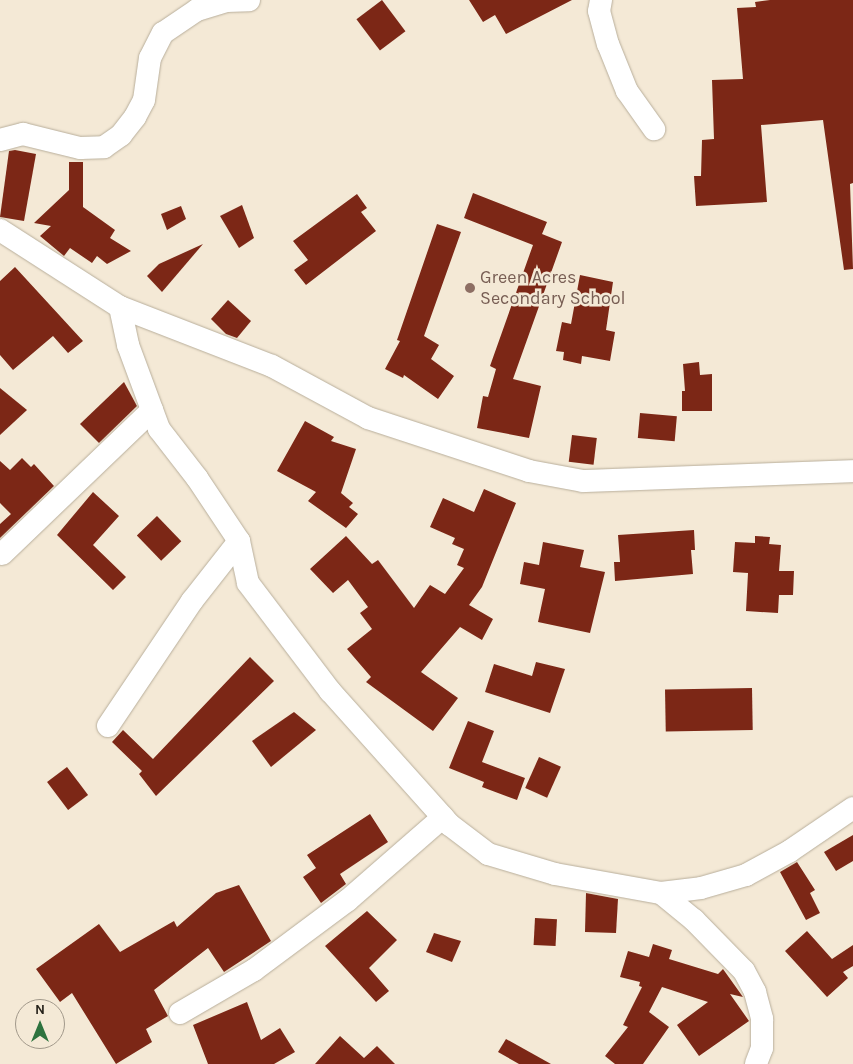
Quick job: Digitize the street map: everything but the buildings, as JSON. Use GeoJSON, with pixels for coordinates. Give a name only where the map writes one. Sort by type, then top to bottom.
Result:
{"type":"FeatureCollection","features":[{"type":"Feature","properties":{"kind":"street"},"geometry":{"type":"LineString","coordinates":[[0,140],[23,134],[80,148],[104,147],[121,135],[135,117],[144,100],[150,58],[163,33],[197,10],[226,1],[249,0]]}},
{"type":"Feature","properties":{"kind":"street"},"geometry":{"type":"LineString","coordinates":[[601,0],[599,12],[608,44],[627,91],[654,129]]}},
{"type":"Feature","properties":{"kind":"street"},"geometry":{"type":"LineString","coordinates":[[0,230],[120,307],[272,366],[368,418],[529,471],[583,481],[853,471]]}},
{"type":"Feature","properties":{"kind":"street"},"geometry":{"type":"LineString","coordinates":[[120,307],[128,345],[159,429],[197,478],[239,542],[248,583],[330,691],[443,817],[488,854],[516,864],[661,893],[701,888],[746,876],[790,851],[853,808]]}},
{"type":"Feature","properties":{"kind":"street"},"geometry":{"type":"LineString","coordinates":[[2,554],[152,410]]}},
{"type":"Feature","properties":{"kind":"street"},"geometry":{"type":"LineString","coordinates":[[108,726],[192,601],[239,542]]}},
{"type":"Feature","properties":{"kind":"street"},"geometry":{"type":"LineString","coordinates":[[180,1013],[254,970],[348,900],[443,817]]}},
{"type":"Feature","properties":{"kind":"street"},"geometry":{"type":"LineString","coordinates":[[661,893],[694,920],[744,971],[762,1018],[762,1048],[756,1064]]}},
{"type":"Feature","properties":{"kind":"place","name":"Green Acres Secondary School"},"geometry":{"type":"Point","coordinates":[470,288]}}]}
